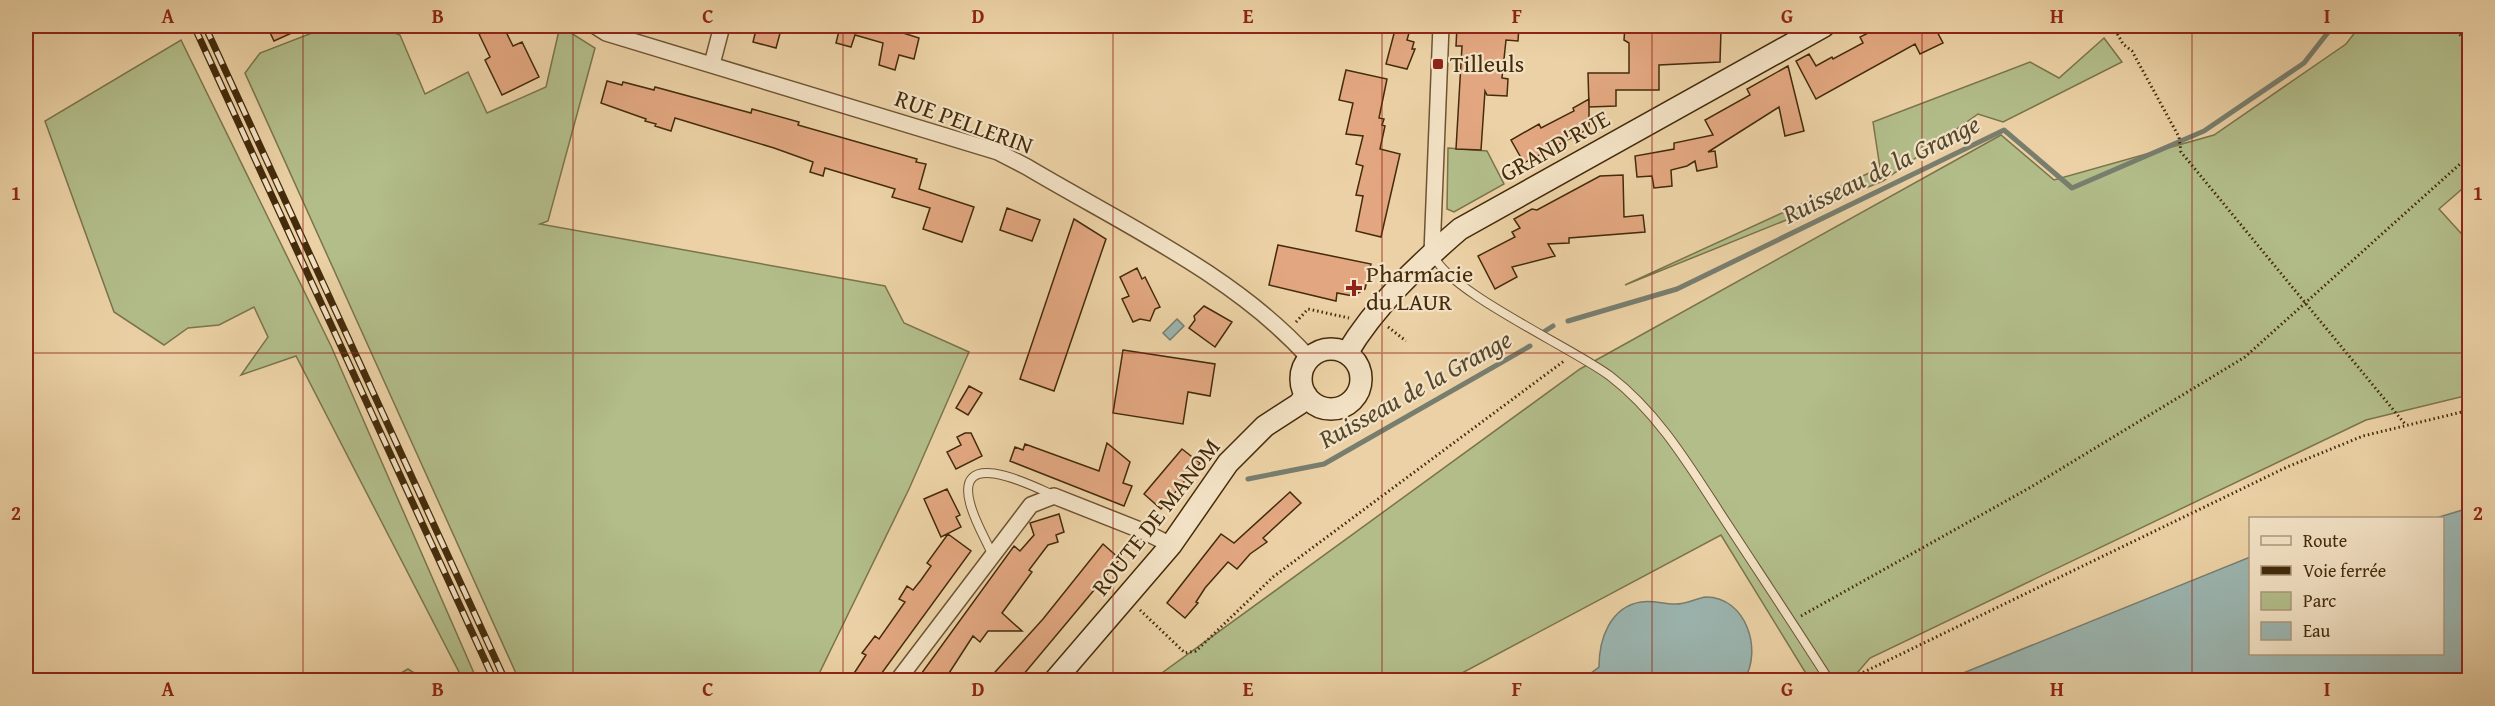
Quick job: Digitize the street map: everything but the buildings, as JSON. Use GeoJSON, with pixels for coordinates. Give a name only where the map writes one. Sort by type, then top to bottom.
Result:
{"type":"FeatureCollection","features":[{"type":"Feature","properties":{"kind":"street","name":"RUE PELLERIN"},"geometry":{"type":"LineString","coordinates":[[595,26],[606,33],[952,137],[998,153],[1027,167],[1233,289],[1286,333],[1309,358]]}},
{"type":"Feature","properties":{"kind":"street"},"geometry":{"type":"LineString","coordinates":[[712,64],[722,26]]}},
{"type":"Feature","properties":{"kind":"street"},"geometry":{"type":"LineString","coordinates":[[1432,253],[1441,26]]}},
{"type":"Feature","properties":{"kind":"street","name":"GRAND'RUE"},"geometry":{"type":"LineString","coordinates":[[1347,354],[1364,324],[1432,253],[1460,229],[1824,26]]}},
{"type":"Feature","properties":{"kind":"street"},"geometry":{"type":"LineString","coordinates":[[1327,349],[1347,354],[1354,360],[1360,377],[1359,387],[1348,403],[1340,407],[1321,407],[1306,395],[1301,376],[1309,358],[1327,349]]}},
{"type":"Feature","properties":{"kind":"street","name":"ROUTE DE MANOM"},"geometry":{"type":"LineString","coordinates":[[1055,681],[1171,545],[1235,455],[1265,426],[1299,404],[1306,395]]}},
{"type":"Feature","properties":{"kind":"street"},"geometry":{"type":"LineString","coordinates":[[898,681],[1031,505],[1054,496],[1145,531],[1171,545]]}},
{"type":"Feature","properties":{"kind":"lane"},"geometry":{"type":"LineString","coordinates":[[1432,253],[1436,262],[1460,286],[1575,353],[1644,404],[1673,442],[1829,681]]}},
{"type":"Feature","properties":{"kind":"lane"},"geometry":{"type":"LineString","coordinates":[[992,554],[970,503],[969,490],[973,480],[984,472],[995,472],[1054,496]]}},
{"type":"Feature","properties":{"kind":"path"},"geometry":{"type":"LineString","coordinates":[[2113,26],[2123,45],[2132,51],[2179,137],[2181,153],[2306,301],[2405,424]]}},
{"type":"Feature","properties":{"kind":"path"},"geometry":{"type":"LineString","coordinates":[[2449,26],[2469,43]]}},
{"type":"Feature","properties":{"kind":"path"},"geometry":{"type":"LineString","coordinates":[[1791,622],[2031,487],[2245,357],[2469,156]]}},
{"type":"Feature","properties":{"kind":"path"},"geometry":{"type":"LineString","coordinates":[[1293,325],[1308,309],[1356,318]]}},
{"type":"Feature","properties":{"kind":"path"},"geometry":{"type":"LineString","coordinates":[[1126,597],[1185,653],[1196,651],[1272,577],[1575,353]]}},
{"type":"Feature","properties":{"kind":"path"},"geometry":{"type":"LineString","coordinates":[[1852,681],[1864,672],[2287,467],[2363,436],[2469,410]]}},
{"type":"Feature","properties":{"kind":"green space"},"geometry":{"type":"Polygon","coordinates":[[[330,26],[376,26],[400,35],[425,94],[468,72],[487,113],[546,87],[560,26],[595,48],[548,221],[540,224],[885,286],[904,323],[969,352],[909,489],[816,680],[519,680],[245,73],[260,53],[330,26]]]}},
{"type":"Feature","properties":{"kind":"green space"},"geometry":{"type":"Polygon","coordinates":[[[2360,26],[2469,26],[2469,183],[2439,209],[2469,242],[2469,395],[2366,420],[1870,658],[1851,680],[1810,680],[1721,535],[1449,680],[1167,680],[1162,673],[1580,369],[2001,135],[2054,180],[2214,135],[2346,44],[2360,26]]]}},
{"type":"Feature","properties":{"kind":"green space"},"geometry":{"type":"Polygon","coordinates":[[[2104,38],[2122,62],[2003,122],[1978,114],[1883,181],[1625,285],[1880,168],[1873,122],[2030,62],[2059,78],[2104,38]]]}},
{"type":"Feature","properties":{"kind":"green space"},"geometry":{"type":"Polygon","coordinates":[[[181,40],[331,346],[477,680],[451,680],[460,674],[296,356],[241,375],[268,337],[254,307],[219,325],[188,328],[164,345],[114,312],[45,121],[181,40]]]}},
{"type":"Feature","properties":{"kind":"green space"},"geometry":{"type":"Polygon","coordinates":[[[1448,148],[1487,151],[1504,184],[1454,212],[1447,209],[1448,148]]]}},
{"type":"Feature","properties":{"kind":"green space"},"geometry":{"type":"Polygon","coordinates":[[[408,669],[425,680],[389,680],[408,669]]]}},
{"type":"Feature","properties":{"kind":"water"},"geometry":{"type":"Polygon","coordinates":[[[1177,319],[1184,326],[1170,340],[1163,333],[1177,319]]]}},
{"type":"Feature","properties":{"kind":"water"},"geometry":{"type":"Polygon","coordinates":[[[2469,508],[2469,680],[1946,680],[2249,557],[2249,655],[2444,655],[2444,517],[2439,517],[2469,508]]]}},
{"type":"Feature","properties":{"kind":"water"},"geometry":{"type":"Polygon","coordinates":[[[1706,597],[1720,599],[1731,606],[1741,615],[1747,627],[1752,654],[1744,680],[1563,680],[1591,673],[1599,667],[1604,635],[1614,617],[1621,610],[1641,602],[1678,604],[1706,597]]]}},
{"type":"Feature","properties":{"kind":"waterway","name":"Ruisseau de la Grange"},"geometry":{"type":"LineString","coordinates":[[1568,321],[1677,289],[2004,130],[2072,188],[2204,131],[2304,63],[2333,26]]}},
{"type":"Feature","properties":{"kind":"waterway","name":"Ruisseau de la Grange"},"geometry":{"type":"LineString","coordinates":[[1545,331],[1553,326]]}},
{"type":"Feature","properties":{"kind":"waterway","name":"Ruisseau de la Grange"},"geometry":{"type":"LineString","coordinates":[[1248,479],[1324,464],[1530,346]]}},
{"type":"Feature","properties":{"kind":"railway"},"geometry":{"type":"LineString","coordinates":[[194,26],[494,680]]}},
{"type":"Feature","properties":{"kind":"railway"},"geometry":{"type":"LineString","coordinates":[[205,26],[505,680]]}},
{"type":"Feature","properties":{"kind":"place","name":"Tilleuls"},"geometry":{"type":"Point","coordinates":[1438,64]}},
{"type":"Feature","properties":{"kind":"place","name":"Pharmacie du LAUR"},"geometry":{"type":"Point","coordinates":[1354,288]}}]}
